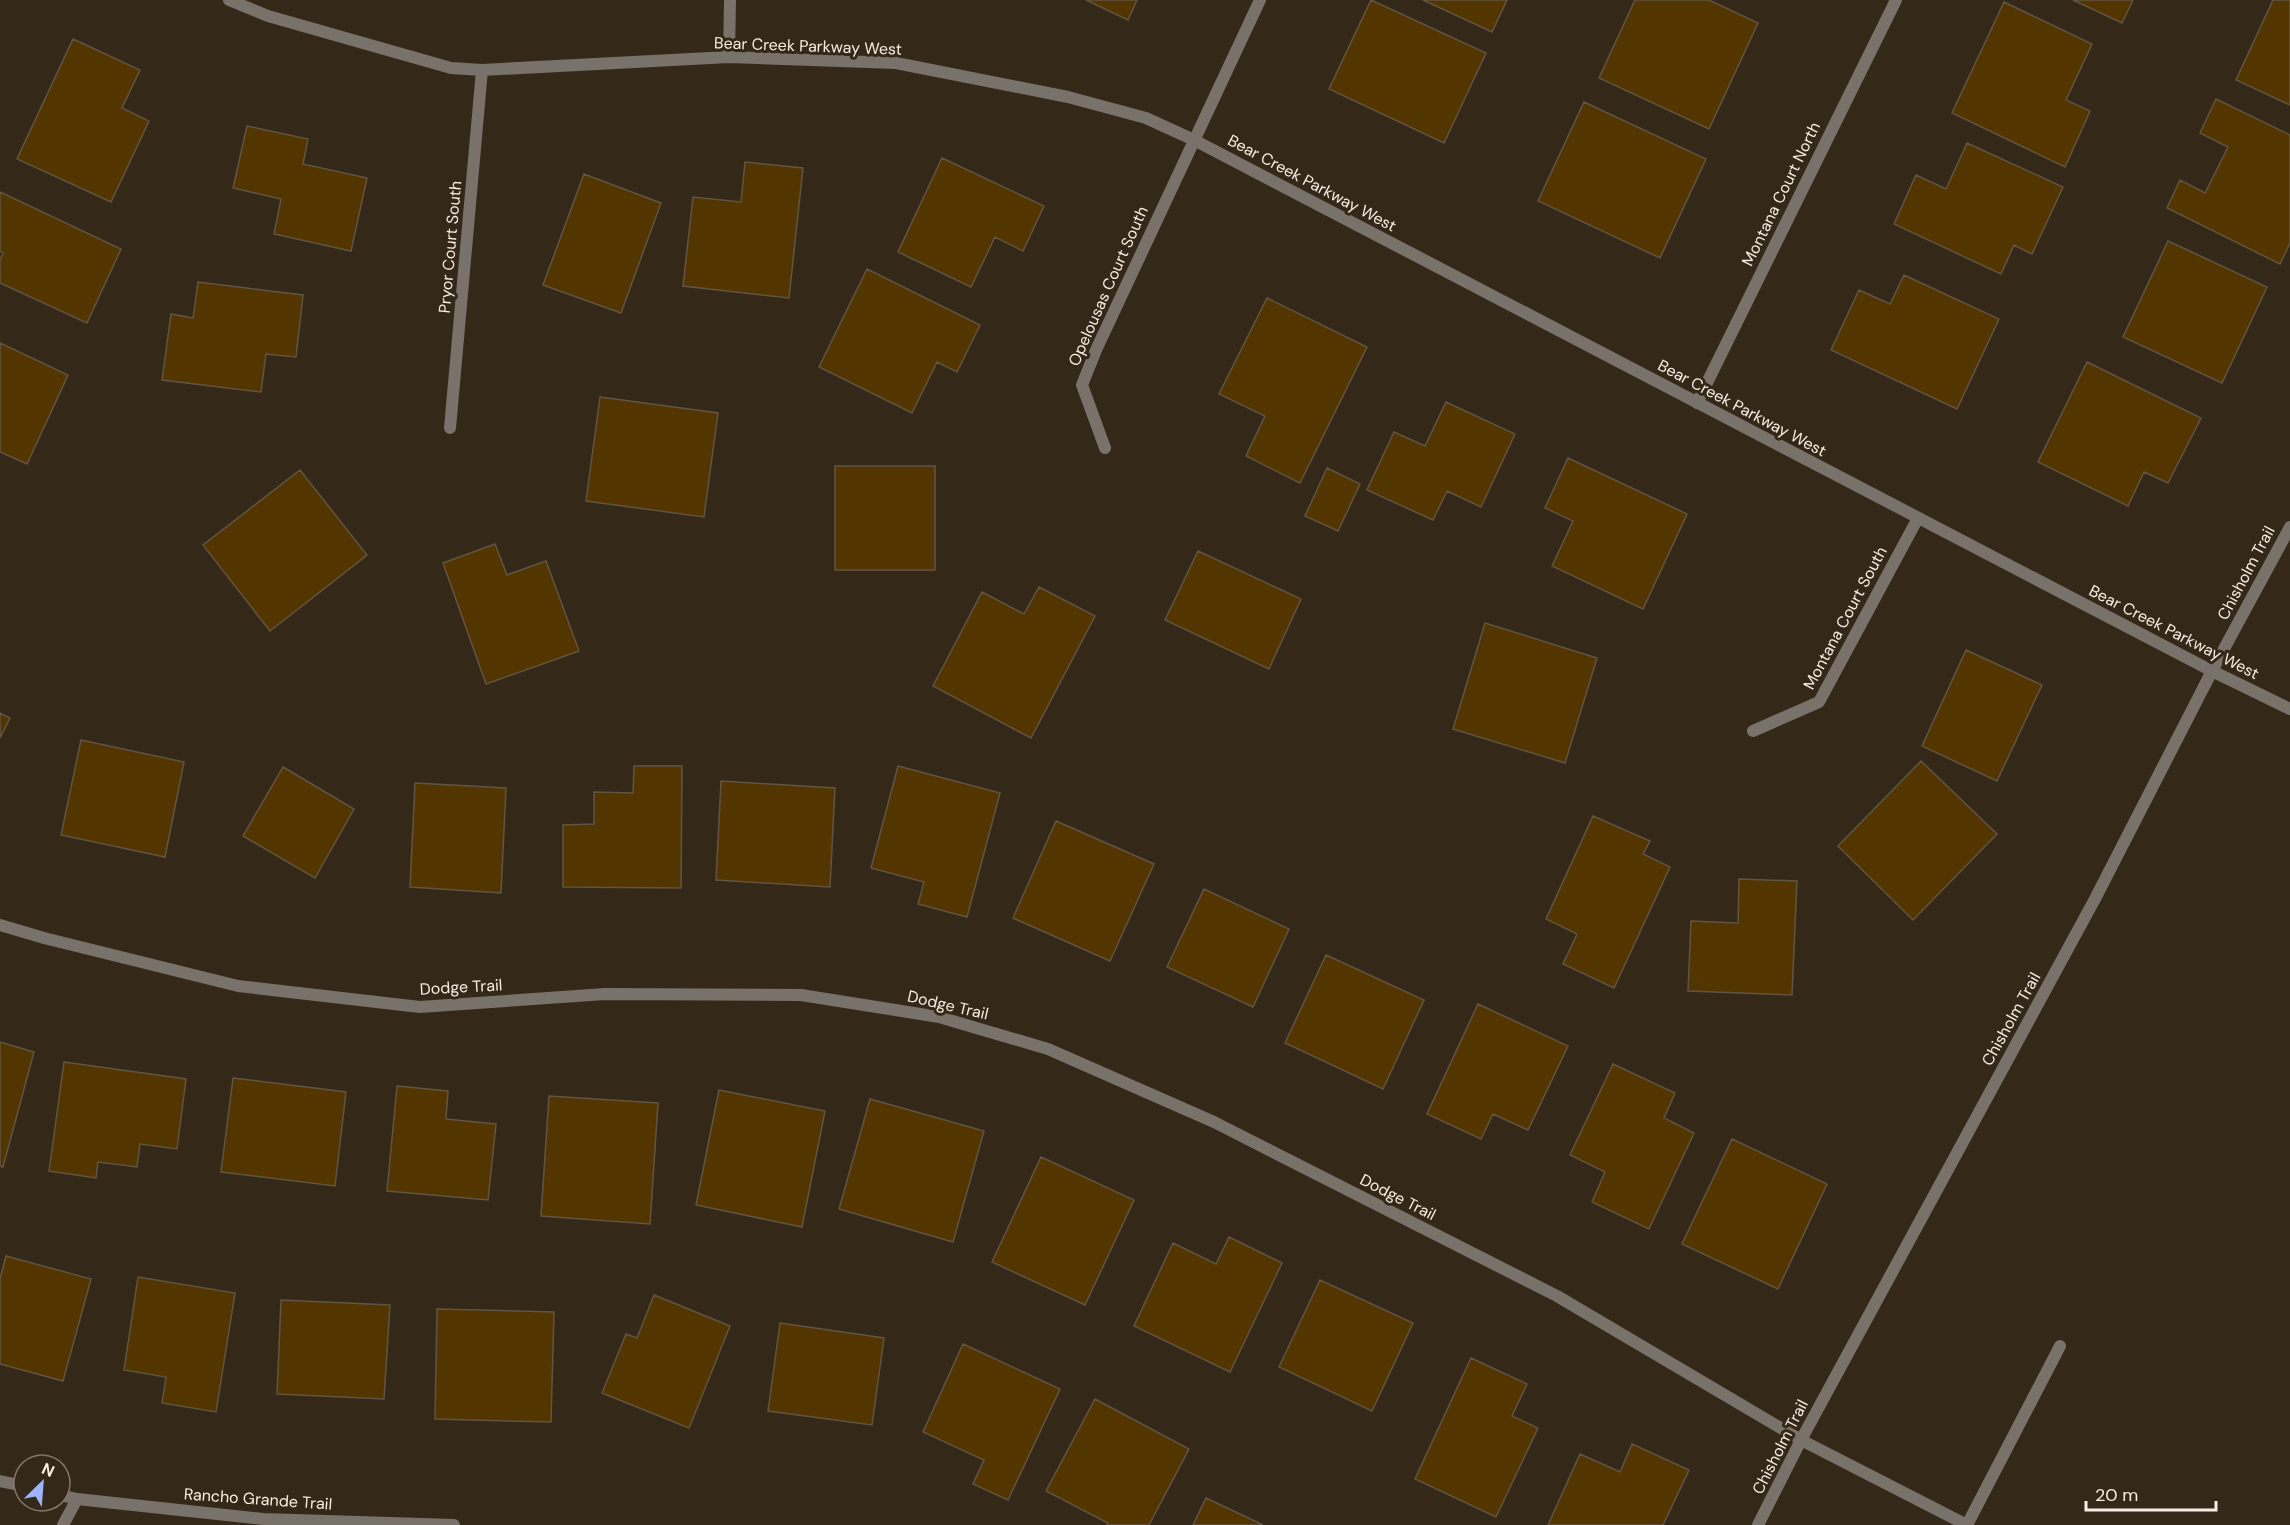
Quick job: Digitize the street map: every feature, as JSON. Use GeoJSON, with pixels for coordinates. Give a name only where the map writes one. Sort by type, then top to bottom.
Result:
{"type":"FeatureCollection","features":[{"type":"Feature","properties":{"kind":"street","name":"Bear Creek Parkway West"},"geometry":{"type":"LineString","coordinates":[[229,0],[268,16],[452,68],[482,70],[729,57],[896,63],[1068,97],[1146,118],[1194,140],[2212,671],[2290,709]]}},
{"type":"Feature","properties":{"kind":"street"},"geometry":{"type":"LineString","coordinates":[[729,57],[730,0]]}},
{"type":"Feature","properties":{"kind":"street","name":"Opelousas Court South"},"geometry":{"type":"LineString","coordinates":[[1106,448],[1082,385],[1096,350],[1260,0]]}},
{"type":"Feature","properties":{"kind":"street","name":"Montana Court North"},"geometry":{"type":"LineString","coordinates":[[1697,403],[1896,0]]}},
{"type":"Feature","properties":{"kind":"street","name":"Pryor Court South"},"geometry":{"type":"LineString","coordinates":[[450,428],[482,70]]}},
{"type":"Feature","properties":{"kind":"street","name":"Montana Court South"},"geometry":{"type":"LineString","coordinates":[[1754,731],[1819,702],[1918,518]]}},
{"type":"Feature","properties":{"kind":"street","name":"Chisholm Trail"},"geometry":{"type":"LineString","coordinates":[[1758,1525],[1801,1440],[2096,897],[2212,671],[2290,527]]}},
{"type":"Feature","properties":{"kind":"street","name":"Dodge Trail"},"geometry":{"type":"LineString","coordinates":[[0,925],[238,986],[420,1007],[605,994],[801,995],[939,1017],[1048,1049],[1214,1122],[1557,1296],[1801,1440],[1967,1525]]}},
{"type":"Feature","properties":{"kind":"street"},"geometry":{"type":"LineString","coordinates":[[1967,1525],[2060,1346]]}},
{"type":"Feature","properties":{"kind":"street","name":"Rancho Grande Trail"},"geometry":{"type":"LineString","coordinates":[[72,1497],[263,1519],[454,1525]]}},
{"type":"Feature","properties":{"kind":"street"},"geometry":{"type":"LineString","coordinates":[[63,1525],[77,1498]]}},
{"type":"Feature","properties":{"kind":"building"},"geometry":{"type":"Polygon","coordinates":[[[1086,0],[1137,0],[1128,20],[1086,0]]]}},
{"type":"Feature","properties":{"kind":"building"},"geometry":{"type":"Polygon","coordinates":[[[1371,0],[1486,53],[1444,143],[1329,89],[1371,0]]]}},
{"type":"Feature","properties":{"kind":"building"},"geometry":{"type":"Polygon","coordinates":[[[1423,0],[1507,0],[1492,32],[1423,0]]]}},
{"type":"Feature","properties":{"kind":"building"},"geometry":{"type":"Polygon","coordinates":[[[1635,0],[1709,0],[1758,23],[1709,129],[1599,78],[1635,0]]]}},
{"type":"Feature","properties":{"kind":"building"},"geometry":{"type":"Polygon","coordinates":[[[2073,0],[2133,0],[2122,23],[2073,0]]]}},
{"type":"Feature","properties":{"kind":"building"},"geometry":{"type":"Polygon","coordinates":[[[2273,0],[2290,0],[2290,105],[2236,80],[2273,0]]]}},
{"type":"Feature","properties":{"kind":"building"},"geometry":{"type":"Polygon","coordinates":[[[2004,2],[2092,44],[2066,100],[2090,111],[2065,167],[1952,113],[2004,2]]]}},
{"type":"Feature","properties":{"kind":"building"},"geometry":{"type":"Polygon","coordinates":[[[73,39],[140,70],[122,108],[149,121],[111,202],[17,159],[73,39]]]}},
{"type":"Feature","properties":{"kind":"building"},"geometry":{"type":"Polygon","coordinates":[[[2216,99],[2290,135],[2290,243],[2280,264],[2167,208],[2180,180],[2205,193],[2228,147],[2200,133],[2216,99]]]}},
{"type":"Feature","properties":{"kind":"building"},"geometry":{"type":"Polygon","coordinates":[[[1584,102],[1706,159],[1660,258],[1538,201],[1584,102]]]}},
{"type":"Feature","properties":{"kind":"building"},"geometry":{"type":"Polygon","coordinates":[[[247,126],[308,139],[303,164],[367,178],[351,251],[274,234],[281,199],[233,188],[247,126]]]}},
{"type":"Feature","properties":{"kind":"building"},"geometry":{"type":"Polygon","coordinates":[[[1967,143],[2063,187],[2032,254],[2014,245],[2001,274],[1894,224],[1916,175],[1946,189],[1967,143]]]}},
{"type":"Feature","properties":{"kind":"building"},"geometry":{"type":"Polygon","coordinates":[[[942,158],[1044,206],[1023,251],[995,237],[971,287],[898,252],[942,158]]]}},
{"type":"Feature","properties":{"kind":"building"},"geometry":{"type":"Polygon","coordinates":[[[745,162],[803,168],[789,298],[683,286],[693,197],[741,202],[745,162]]]}},
{"type":"Feature","properties":{"kind":"building"},"geometry":{"type":"Polygon","coordinates":[[[584,174],[661,203],[621,313],[543,285],[584,174]]]}},
{"type":"Feature","properties":{"kind":"building"},"geometry":{"type":"Polygon","coordinates":[[[0,192],[121,249],[87,323],[0,283],[0,260],[3,253],[0,251],[0,192]]]}},
{"type":"Feature","properties":{"kind":"building"},"geometry":{"type":"Polygon","coordinates":[[[2168,241],[2267,287],[2222,383],[2123,337],[2168,241]]]}},
{"type":"Feature","properties":{"kind":"building"},"geometry":{"type":"Polygon","coordinates":[[[867,269],[980,325],[957,372],[937,362],[912,413],[819,367],[867,269]]]}},
{"type":"Feature","properties":{"kind":"building"},"geometry":{"type":"Polygon","coordinates":[[[1904,275],[1999,319],[1957,409],[1831,350],[1859,290],[1890,304],[1904,275]]]}},
{"type":"Feature","properties":{"kind":"building"},"geometry":{"type":"Polygon","coordinates":[[[198,282],[303,295],[296,357],[266,354],[261,392],[162,380],[171,314],[193,318],[198,282]]]}},
{"type":"Feature","properties":{"kind":"building"},"geometry":{"type":"Polygon","coordinates":[[[1267,298],[1367,347],[1300,483],[1246,456],[1265,416],[1219,394],[1267,298]]]}},
{"type":"Feature","properties":{"kind":"building"},"geometry":{"type":"Polygon","coordinates":[[[0,343],[68,375],[27,464],[0,452],[0,343]]]}},
{"type":"Feature","properties":{"kind":"building"},"geometry":{"type":"Polygon","coordinates":[[[2087,362],[2201,418],[2168,483],[2144,472],[2128,506],[2038,462],[2087,362]]]}},
{"type":"Feature","properties":{"kind":"building"},"geometry":{"type":"Polygon","coordinates":[[[600,397],[718,413],[704,517],[586,501],[600,397]]]}},
{"type":"Feature","properties":{"kind":"building"},"geometry":{"type":"Polygon","coordinates":[[[1446,402],[1515,434],[1481,507],[1447,491],[1433,520],[1367,490],[1394,432],[1425,446],[1446,402]]]}},
{"type":"Feature","properties":{"kind":"building"},"geometry":{"type":"Polygon","coordinates":[[[1568,458],[1687,514],[1643,609],[1552,566],[1573,521],[1545,508],[1568,458]]]}},
{"type":"Feature","properties":{"kind":"building"},"geometry":{"type":"Polygon","coordinates":[[[835,466],[935,466],[935,570],[835,570],[835,466]]]}},
{"type":"Feature","properties":{"kind":"building"},"geometry":{"type":"Polygon","coordinates":[[[1327,468],[1360,484],[1338,531],[1305,516],[1327,468]]]}},
{"type":"Feature","properties":{"kind":"building"},"geometry":{"type":"Polygon","coordinates":[[[300,470],[367,555],[270,631],[203,545],[300,470]]]}},
{"type":"Feature","properties":{"kind":"building"},"geometry":{"type":"Polygon","coordinates":[[[495,544],[507,575],[546,561],[579,651],[486,684],[443,563],[495,544]]]}},
{"type":"Feature","properties":{"kind":"building"},"geometry":{"type":"Polygon","coordinates":[[[1198,551],[1301,599],[1269,669],[1165,620],[1198,551]]]}},
{"type":"Feature","properties":{"kind":"building"},"geometry":{"type":"Polygon","coordinates":[[[1039,587],[1095,616],[1031,738],[933,686],[982,592],[1024,614],[1039,587]]]}},
{"type":"Feature","properties":{"kind":"building"},"geometry":{"type":"Polygon","coordinates":[[[1485,623],[1597,658],[1565,763],[1453,729],[1485,623]]]}},
{"type":"Feature","properties":{"kind":"building"},"geometry":{"type":"Polygon","coordinates":[[[1966,650],[2042,685],[1997,781],[1922,746],[1966,650]]]}},
{"type":"Feature","properties":{"kind":"building"},"geometry":{"type":"Polygon","coordinates":[[[0,713],[10,718],[0,738],[0,713]]]}},
{"type":"Feature","properties":{"kind":"building"},"geometry":{"type":"Polygon","coordinates":[[[81,740],[184,762],[165,857],[61,835],[81,740]]]}},
{"type":"Feature","properties":{"kind":"building"},"geometry":{"type":"Polygon","coordinates":[[[1921,761],[1997,834],[1913,920],[1838,846],[1921,761]]]}},
{"type":"Feature","properties":{"kind":"building"},"geometry":{"type":"Polygon","coordinates":[[[634,766],[682,766],[681,888],[563,887],[563,825],[594,824],[594,792],[633,793],[634,766]]]}},
{"type":"Feature","properties":{"kind":"building"},"geometry":{"type":"Polygon","coordinates":[[[898,766],[1000,793],[967,917],[918,904],[924,882],[871,868],[898,766]]]}},
{"type":"Feature","properties":{"kind":"building"},"geometry":{"type":"Polygon","coordinates":[[[283,767],[354,809],[315,878],[243,836],[283,767]]]}},
{"type":"Feature","properties":{"kind":"building"},"geometry":{"type":"Polygon","coordinates":[[[721,781],[835,788],[830,887],[716,880],[721,781]]]}},
{"type":"Feature","properties":{"kind":"building"},"geometry":{"type":"Polygon","coordinates":[[[415,783],[506,788],[501,893],[410,887],[415,783]]]}},
{"type":"Feature","properties":{"kind":"building"},"geometry":{"type":"Polygon","coordinates":[[[1593,816],[1650,841],[1643,854],[1670,867],[1614,988],[1563,964],[1577,934],[1546,919],[1593,816]]]}},
{"type":"Feature","properties":{"kind":"building"},"geometry":{"type":"Polygon","coordinates":[[[1056,821],[1154,864],[1110,961],[1013,918],[1056,821]]]}},
{"type":"Feature","properties":{"kind":"building"},"geometry":{"type":"Polygon","coordinates":[[[1739,879],[1797,881],[1792,995],[1688,991],[1691,921],[1738,923],[1739,879]]]}},
{"type":"Feature","properties":{"kind":"building"},"geometry":{"type":"Polygon","coordinates":[[[1204,889],[1289,929],[1253,1007],[1167,967],[1204,889]]]}},
{"type":"Feature","properties":{"kind":"building"},"geometry":{"type":"Polygon","coordinates":[[[1326,955],[1424,1000],[1383,1089],[1285,1043],[1326,955]]]}},
{"type":"Feature","properties":{"kind":"building"},"geometry":{"type":"Polygon","coordinates":[[[1478,1004],[1568,1046],[1528,1130],[1493,1114],[1481,1139],[1427,1114],[1478,1004]]]}},
{"type":"Feature","properties":{"kind":"building"},"geometry":{"type":"Polygon","coordinates":[[[0,1042],[34,1052],[3,1167],[0,1166],[0,1042]]]}},
{"type":"Feature","properties":{"kind":"building"},"geometry":{"type":"Polygon","coordinates":[[[64,1062],[186,1079],[177,1149],[140,1144],[137,1167],[98,1162],[96,1178],[49,1171],[64,1062]]]}},
{"type":"Feature","properties":{"kind":"building"},"geometry":{"type":"Polygon","coordinates":[[[1613,1064],[1675,1093],[1664,1118],[1694,1133],[1649,1229],[1592,1202],[1605,1172],[1570,1155],[1613,1064]]]}},
{"type":"Feature","properties":{"kind":"building"},"geometry":{"type":"Polygon","coordinates":[[[233,1078],[346,1092],[335,1186],[221,1172],[233,1078]]]}},
{"type":"Feature","properties":{"kind":"building"},"geometry":{"type":"Polygon","coordinates":[[[397,1086],[448,1091],[446,1119],[496,1124],[488,1200],[387,1191],[397,1086]]]}},
{"type":"Feature","properties":{"kind":"building"},"geometry":{"type":"Polygon","coordinates":[[[719,1090],[825,1111],[802,1227],[696,1205],[719,1090]]]}},
{"type":"Feature","properties":{"kind":"building"},"geometry":{"type":"Polygon","coordinates":[[[549,1096],[658,1103],[650,1224],[541,1216],[549,1096]]]}},
{"type":"Feature","properties":{"kind":"building"},"geometry":{"type":"Polygon","coordinates":[[[870,1099],[984,1131],[953,1242],[839,1209],[870,1099]]]}},
{"type":"Feature","properties":{"kind":"building"},"geometry":{"type":"Polygon","coordinates":[[[1732,1139],[1827,1184],[1778,1289],[1682,1244],[1732,1139]]]}},
{"type":"Feature","properties":{"kind":"building"},"geometry":{"type":"Polygon","coordinates":[[[1041,1157],[1134,1200],[1085,1305],[992,1262],[1041,1157]]]}},
{"type":"Feature","properties":{"kind":"building"},"geometry":{"type":"Polygon","coordinates":[[[1229,1237],[1282,1263],[1230,1372],[1134,1326],[1173,1243],[1216,1264],[1229,1237]]]}},
{"type":"Feature","properties":{"kind":"building"},"geometry":{"type":"Polygon","coordinates":[[[6,1256],[91,1279],[63,1381],[0,1364],[0,1279],[6,1256]]]}},
{"type":"Feature","properties":{"kind":"building"},"geometry":{"type":"Polygon","coordinates":[[[138,1277],[235,1293],[216,1412],[162,1403],[166,1377],[124,1370],[138,1277]]]}},
{"type":"Feature","properties":{"kind":"building"},"geometry":{"type":"Polygon","coordinates":[[[1320,1280],[1413,1323],[1372,1411],[1279,1367],[1320,1280]]]}},
{"type":"Feature","properties":{"kind":"building"},"geometry":{"type":"Polygon","coordinates":[[[654,1295],[730,1326],[689,1428],[602,1393],[626,1334],[637,1338],[654,1295]]]}},
{"type":"Feature","properties":{"kind":"building"},"geometry":{"type":"Polygon","coordinates":[[[281,1300],[390,1305],[384,1399],[277,1394],[281,1300]]]}},
{"type":"Feature","properties":{"kind":"building"},"geometry":{"type":"Polygon","coordinates":[[[437,1309],[554,1312],[551,1422],[435,1419],[437,1309]]]}},
{"type":"Feature","properties":{"kind":"building"},"geometry":{"type":"Polygon","coordinates":[[[780,1323],[884,1338],[872,1425],[768,1411],[780,1323]]]}},
{"type":"Feature","properties":{"kind":"building"},"geometry":{"type":"Polygon","coordinates":[[[963,1344],[1060,1389],[1008,1500],[973,1484],[984,1460],[923,1432],[963,1344]]]}},
{"type":"Feature","properties":{"kind":"building"},"geometry":{"type":"Polygon","coordinates":[[[1471,1358],[1527,1384],[1512,1416],[1538,1428],[1496,1517],[1415,1479],[1471,1358]]]}},
{"type":"Feature","properties":{"kind":"building"},"geometry":{"type":"Polygon","coordinates":[[[1095,1399],[1189,1449],[1149,1525],[1107,1525],[1108,1523],[1046,1491],[1095,1399]]]}},
{"type":"Feature","properties":{"kind":"building"},"geometry":{"type":"Polygon","coordinates":[[[1632,1444],[1689,1470],[1663,1525],[1548,1525],[1580,1454],[1620,1472],[1632,1444]]]}},
{"type":"Feature","properties":{"kind":"building"},"geometry":{"type":"Polygon","coordinates":[[[1206,1498],[1263,1525],[1193,1525],[1206,1498]]]}}]}
